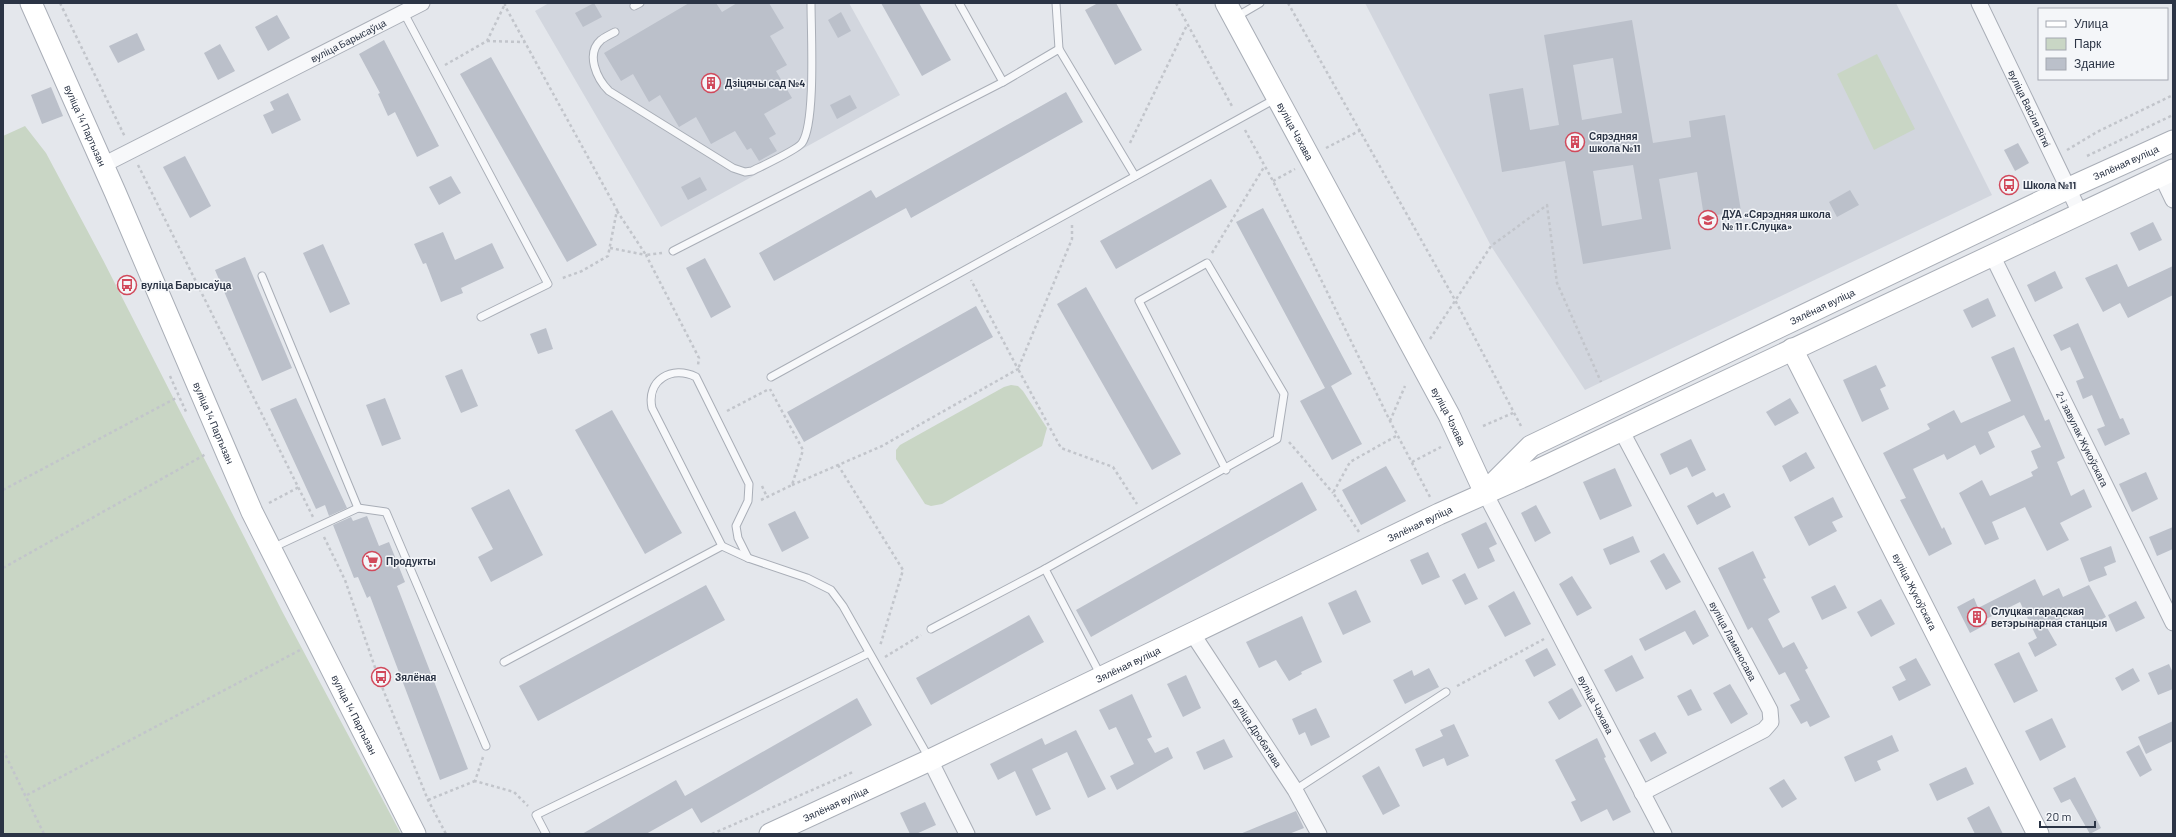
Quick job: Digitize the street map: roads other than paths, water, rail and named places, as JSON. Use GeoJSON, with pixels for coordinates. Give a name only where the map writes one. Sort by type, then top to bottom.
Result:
{"type":"FeatureCollection","features":[{"type":"Feature","properties":{"kind":"main road","name":"вуліца 14 Партызан"},"geometry":{"type":"LineString","coordinates":[[32,3],[270,549],[415,834]]}},
{"type":"Feature","properties":{"kind":"main road","name":"вуліца Чэхава"},"geometry":{"type":"LineString","coordinates":[[1230,11],[1448,415],[1485,493]]}},
{"type":"Feature","properties":{"kind":"main road","name":"Зялёная вуліца"},"geometry":{"type":"LineString","coordinates":[[1485,493],[1532,446],[2069,188],[2173,142]]}},
{"type":"Feature","properties":{"kind":"main road","name":"Зялёная вуліца"},"geometry":{"type":"LineString","coordinates":[[770,834],[1102,678],[1439,514],[2167,173]]}},
{"type":"Feature","properties":{"kind":"main road","name":"вуліца Жукоўскага"},"geometry":{"type":"LineString","coordinates":[[1792,349],[2038,834]]}},
{"type":"Feature","properties":{"kind":"street","name":"вуліца Барысаўца"},"geometry":{"type":"LineString","coordinates":[[103,165],[401,8],[422,3]]}},
{"type":"Feature","properties":{"kind":"street","name":"вуліца Васіля Віткі"},"geometry":{"type":"LineString","coordinates":[[1979,3],[2080,213]]}},
{"type":"Feature","properties":{"kind":"street"},"geometry":{"type":"LineString","coordinates":[[2167,173],[2173,200]]}},
{"type":"Feature","properties":{"kind":"street","name":"2-і завулак Жукоўскага"},"geometry":{"type":"LineString","coordinates":[[1992,255],[2173,623]]}},
{"type":"Feature","properties":{"kind":"street","name":"вуліца Ламаносава"},"geometry":{"type":"LineString","coordinates":[[1621,430],[1770,710],[1770,722],[1764,730],[1642,793]]}},
{"type":"Feature","properties":{"kind":"street","name":"вуліца Чэхава"},"geometry":{"type":"LineString","coordinates":[[1485,493],[1664,834]]}},
{"type":"Feature","properties":{"kind":"street","name":"вуліца Дробатава"},"geometry":{"type":"LineString","coordinates":[[1192,633],[1295,790],[1319,834]]}},
{"type":"Feature","properties":{"kind":"street"},"geometry":{"type":"LineString","coordinates":[[930,760],[967,834]]}},
{"type":"Feature","properties":{"kind":"lane"},"geometry":{"type":"LineString","coordinates":[[615,32],[597,45],[594,55],[594,68],[600,81],[609,91],[733,168],[752,171],[802,144],[806,134],[811,89],[811,3]]}},
{"type":"Feature","properties":{"kind":"lane"},"geometry":{"type":"LineString","coordinates":[[959,3],[1003,82]]}},
{"type":"Feature","properties":{"kind":"lane"},"geometry":{"type":"LineString","coordinates":[[1056,3],[1059,49],[1135,176]]}},
{"type":"Feature","properties":{"kind":"lane"},"geometry":{"type":"LineString","coordinates":[[1230,11],[1260,3]]}},
{"type":"Feature","properties":{"kind":"lane"},"geometry":{"type":"LineString","coordinates":[[401,8],[548,284],[481,317]]}},
{"type":"Feature","properties":{"kind":"lane"},"geometry":{"type":"LineString","coordinates":[[673,251],[1003,82],[1059,49]]}},
{"type":"Feature","properties":{"kind":"lane"},"geometry":{"type":"LineString","coordinates":[[771,377],[1238,118],[1277,98]]}},
{"type":"Feature","properties":{"kind":"lane"},"geometry":{"type":"LineString","coordinates":[[931,629],[1144,515],[1226,470],[1278,439],[1284,394],[1207,263],[1139,301],[1226,470]]}},
{"type":"Feature","properties":{"kind":"lane"},"geometry":{"type":"LineString","coordinates":[[262,276],[358,508]]}},
{"type":"Feature","properties":{"kind":"lane"},"geometry":{"type":"LineString","coordinates":[[748,558],[738,538],[736,526],[748,501],[749,484],[696,377],[685,372],[676,372],[659,380],[652,388],[650,397],[652,408],[722,546],[748,558],[806,578],[832,590],[843,606],[930,760]]}},
{"type":"Feature","properties":{"kind":"lane"},"geometry":{"type":"LineString","coordinates":[[270,549],[358,508],[386,512],[486,746]]}},
{"type":"Feature","properties":{"kind":"lane"},"geometry":{"type":"LineString","coordinates":[[504,662],[722,546]]}},
{"type":"Feature","properties":{"kind":"lane"},"geometry":{"type":"LineString","coordinates":[[1045,569],[1102,678]]}},
{"type":"Feature","properties":{"kind":"lane"},"geometry":{"type":"LineString","coordinates":[[546,834],[536,815],[869,653]]}},
{"type":"Feature","properties":{"kind":"lane"},"geometry":{"type":"LineString","coordinates":[[1295,790],[1446,692]]}},
{"type":"Feature","properties":{"kind":"place","name":"Дзіцячы сад №4"},"geometry":{"type":"Point","coordinates":[711,83]}},
{"type":"Feature","properties":{"kind":"place","name":"Сярэдняя школа №11"},"geometry":{"type":"Point","coordinates":[1575,142]}},
{"type":"Feature","properties":{"kind":"place","name":"Школа №11"},"geometry":{"type":"Point","coordinates":[2009,185]}},
{"type":"Feature","properties":{"kind":"place","name":"ДУА «Сярэдняя школа № 11 г.Слуцка»"},"geometry":{"type":"Point","coordinates":[1708,220]}},
{"type":"Feature","properties":{"kind":"place","name":"вуліца Барысаўца"},"geometry":{"type":"Point","coordinates":[127,285]}},
{"type":"Feature","properties":{"kind":"place","name":"Продукты"},"geometry":{"type":"Point","coordinates":[372,561]}},
{"type":"Feature","properties":{"kind":"place","name":"Слуцкая гарадская ветэрынарная станцыя"},"geometry":{"type":"Point","coordinates":[1977,617]}},
{"type":"Feature","properties":{"kind":"place","name":"Зялёная"},"geometry":{"type":"Point","coordinates":[381,677]}}]}
